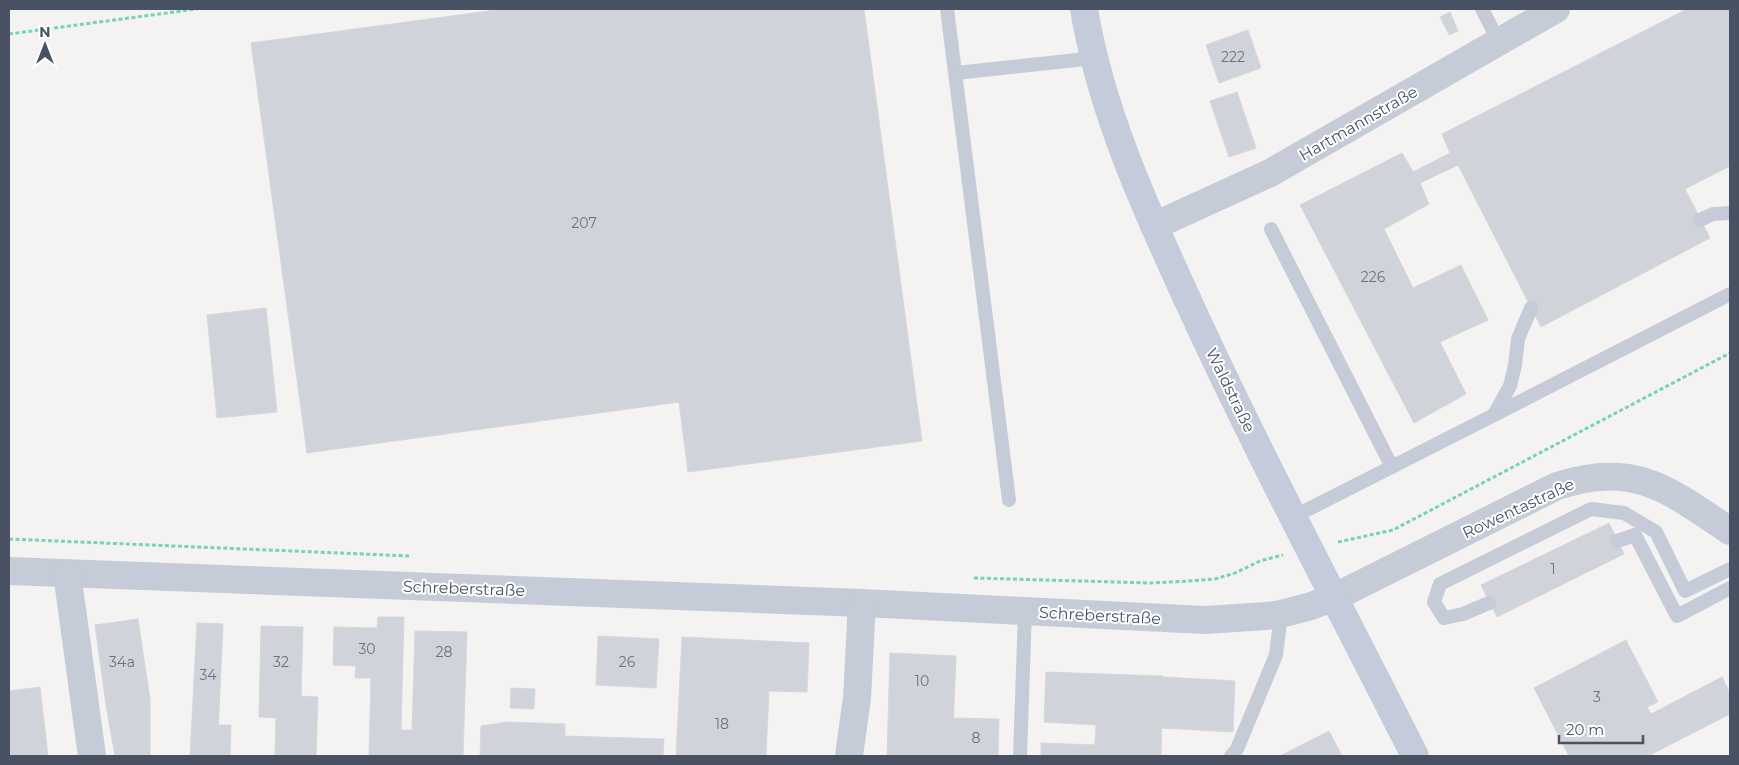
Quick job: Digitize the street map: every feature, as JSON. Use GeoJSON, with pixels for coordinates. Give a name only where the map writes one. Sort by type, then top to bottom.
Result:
{"type":"FeatureCollection","features":[{"type":"Feature","properties":{"kind":"main road","name":"Waldstraße"},"geometry":{"type":"LineString","coordinates":[[1084,9],[1107,101],[1123,148],[1154,226],[1226,384],[1415,756]]}},
{"type":"Feature","properties":{"kind":"street","name":"Hartmannstraße"},"geometry":{"type":"LineString","coordinates":[[1154,226],[1270,173],[1556,9]]}},
{"type":"Feature","properties":{"kind":"street","name":"Rowentastraße"},"geometry":{"type":"LineString","coordinates":[[1335,597],[1557,486],[1580,478],[1612,475],[1635,478],[1682,500],[1730,531]]}},
{"type":"Feature","properties":{"kind":"street","name":"Schreberstraße"},"geometry":{"type":"LineString","coordinates":[[9,571],[862,603],[1205,620],[1281,614],[1335,597]]}},
{"type":"Feature","properties":{"kind":"street"},"geometry":{"type":"LineString","coordinates":[[67,573],[92,756]]}},
{"type":"Feature","properties":{"kind":"street"},"geometry":{"type":"LineString","coordinates":[[849,756],[857,698],[862,603]]}},
{"type":"Feature","properties":{"kind":"lane"},"geometry":{"type":"LineString","coordinates":[[947,9],[1009,500]]}},
{"type":"Feature","properties":{"kind":"lane"},"geometry":{"type":"LineString","coordinates":[[1482,9],[1499,42]]}},
{"type":"Feature","properties":{"kind":"lane"},"geometry":{"type":"LineString","coordinates":[[956,73],[1095,58]]}},
{"type":"Feature","properties":{"kind":"lane"},"geometry":{"type":"LineString","coordinates":[[1700,220],[1713,214],[1730,213]]}},
{"type":"Feature","properties":{"kind":"lane"},"geometry":{"type":"LineString","coordinates":[[1271,230],[1392,467]]}},
{"type":"Feature","properties":{"kind":"lane"},"geometry":{"type":"LineString","coordinates":[[1293,517],[1730,294]]}},
{"type":"Feature","properties":{"kind":"lane"},"geometry":{"type":"LineString","coordinates":[[1494,415],[1510,386],[1518,339],[1530,308]]}},
{"type":"Feature","properties":{"kind":"lane"},"geometry":{"type":"LineString","coordinates":[[1489,602],[1463,614],[1444,618],[1434,602],[1440,584],[1591,509],[1624,513],[1656,532],[1684,591],[1730,569]]}},
{"type":"Feature","properties":{"kind":"lane"},"geometry":{"type":"LineString","coordinates":[[1618,541],[1635,535],[1677,616],[1730,588]]}},
{"type":"Feature","properties":{"kind":"lane"},"geometry":{"type":"LineString","coordinates":[[1020,756],[1025,611]]}},
{"type":"Feature","properties":{"kind":"lane"},"geometry":{"type":"LineString","coordinates":[[1231,756],[1237,749],[1276,655],[1281,614]]}},
{"type":"Feature","properties":{"kind":"path"},"geometry":{"type":"LineString","coordinates":[[9,34],[197,9]]}},
{"type":"Feature","properties":{"kind":"path"},"geometry":{"type":"LineString","coordinates":[[967,578],[1151,583],[1215,579],[1235,573],[1260,561],[1393,530],[1730,353]]}},
{"type":"Feature","properties":{"kind":"path"},"geometry":{"type":"LineString","coordinates":[[9,539],[416,556]]}},
{"type":"Feature","properties":{"kind":"building"},"geometry":{"type":"Polygon","coordinates":[[[503,9],[864,9],[922,441],[688,472],[679,402],[307,453],[251,43],[503,9]]]}},
{"type":"Feature","properties":{"kind":"building"},"geometry":{"type":"Polygon","coordinates":[[[1687,9],[1730,9],[1730,166],[1685,189],[1710,238],[1541,327],[1458,165],[1420,183],[1413,172],[1450,153],[1442,134],[1687,9]]]}},
{"type":"Feature","properties":{"kind":"building"},"geometry":{"type":"Polygon","coordinates":[[[1450,12],[1458,31],[1449,35],[1440,17],[1450,12]]]}},
{"type":"Feature","properties":{"kind":"building"},"geometry":{"type":"Polygon","coordinates":[[[1248,30],[1261,68],[1219,83],[1206,45],[1248,30]]]}},
{"type":"Feature","properties":{"kind":"building"},"geometry":{"type":"Polygon","coordinates":[[[1237,92],[1256,148],[1229,157],[1210,101],[1237,92]]]}},
{"type":"Feature","properties":{"kind":"building"},"geometry":{"type":"Polygon","coordinates":[[[1402,153],[1420,183],[1429,204],[1384,229],[1413,288],[1461,265],[1488,320],[1440,342],[1466,394],[1414,423],[1300,205],[1402,153]]]}},
{"type":"Feature","properties":{"kind":"building"},"geometry":{"type":"Polygon","coordinates":[[[266,308],[277,412],[217,418],[207,315],[266,308]]]}},
{"type":"Feature","properties":{"kind":"building"},"geometry":{"type":"Polygon","coordinates":[[[1609,523],[1624,554],[1497,617],[1481,585],[1609,523]]]}},
{"type":"Feature","properties":{"kind":"building"},"geometry":{"type":"Polygon","coordinates":[[[378,617],[404,617],[401,730],[412,730],[415,631],[467,632],[463,756],[369,756],[371,678],[355,678],[356,666],[333,665],[334,627],[377,628],[378,617]]]}},
{"type":"Feature","properties":{"kind":"building"},"geometry":{"type":"Polygon","coordinates":[[[138,619],[150,699],[106,705],[95,625],[138,619]]]}},
{"type":"Feature","properties":{"kind":"building"},"geometry":{"type":"Polygon","coordinates":[[[197,623],[223,624],[217,756],[190,756],[197,623]]]}},
{"type":"Feature","properties":{"kind":"building"},"geometry":{"type":"Polygon","coordinates":[[[261,626],[303,627],[301,696],[318,697],[316,755],[275,756],[276,718],[259,717],[261,626]]]}},
{"type":"Feature","properties":{"kind":"building"},"geometry":{"type":"Polygon","coordinates":[[[598,636],[659,639],[656,688],[596,685],[598,636]]]}},
{"type":"Feature","properties":{"kind":"building"},"geometry":{"type":"Polygon","coordinates":[[[682,637],[809,643],[807,692],[769,691],[766,756],[676,756],[682,637]]]}},
{"type":"Feature","properties":{"kind":"building"},"geometry":{"type":"Polygon","coordinates":[[[1626,640],[1658,702],[1647,707],[1651,714],[1722,677],[1730,693],[1730,714],[1648,756],[1569,756],[1534,688],[1626,640]]]}},
{"type":"Feature","properties":{"kind":"building"},"geometry":{"type":"Polygon","coordinates":[[[890,653],[956,656],[952,756],[887,756],[890,653]]]}},
{"type":"Feature","properties":{"kind":"building"},"geometry":{"type":"Polygon","coordinates":[[[1046,672],[1163,676],[1161,756],[1094,756],[1096,725],[1044,722],[1046,672]]]}},
{"type":"Feature","properties":{"kind":"building"},"geometry":{"type":"Polygon","coordinates":[[[1163,677],[1235,681],[1233,732],[1161,728],[1163,677]]]}},
{"type":"Feature","properties":{"kind":"building"},"geometry":{"type":"Polygon","coordinates":[[[40,687],[48,756],[9,756],[9,691],[40,687]]]}},
{"type":"Feature","properties":{"kind":"building"},"geometry":{"type":"Polygon","coordinates":[[[511,688],[535,689],[534,709],[510,708],[511,688]]]}},
{"type":"Feature","properties":{"kind":"building"},"geometry":{"type":"Polygon","coordinates":[[[150,699],[150,756],[115,756],[106,705],[150,699]]]}},
{"type":"Feature","properties":{"kind":"building"},"geometry":{"type":"Polygon","coordinates":[[[953,718],[999,719],[998,756],[952,756],[953,718]]]}},
{"type":"Feature","properties":{"kind":"building"},"geometry":{"type":"Polygon","coordinates":[[[507,722],[565,724],[565,736],[664,739],[663,756],[506,756],[507,722]]]}},
{"type":"Feature","properties":{"kind":"building"},"geometry":{"type":"Polygon","coordinates":[[[507,722],[506,756],[480,756],[481,726],[507,722]]]}},
{"type":"Feature","properties":{"kind":"building"},"geometry":{"type":"Polygon","coordinates":[[[218,725],[231,725],[230,756],[217,756],[218,725]]]}},
{"type":"Feature","properties":{"kind":"building"},"geometry":{"type":"Polygon","coordinates":[[[1329,731],[1342,756],[1280,756],[1329,731]]]}},
{"type":"Feature","properties":{"kind":"building"},"geometry":{"type":"Polygon","coordinates":[[[1041,743],[1095,745],[1094,756],[1041,756],[1041,743]]]}}]}
